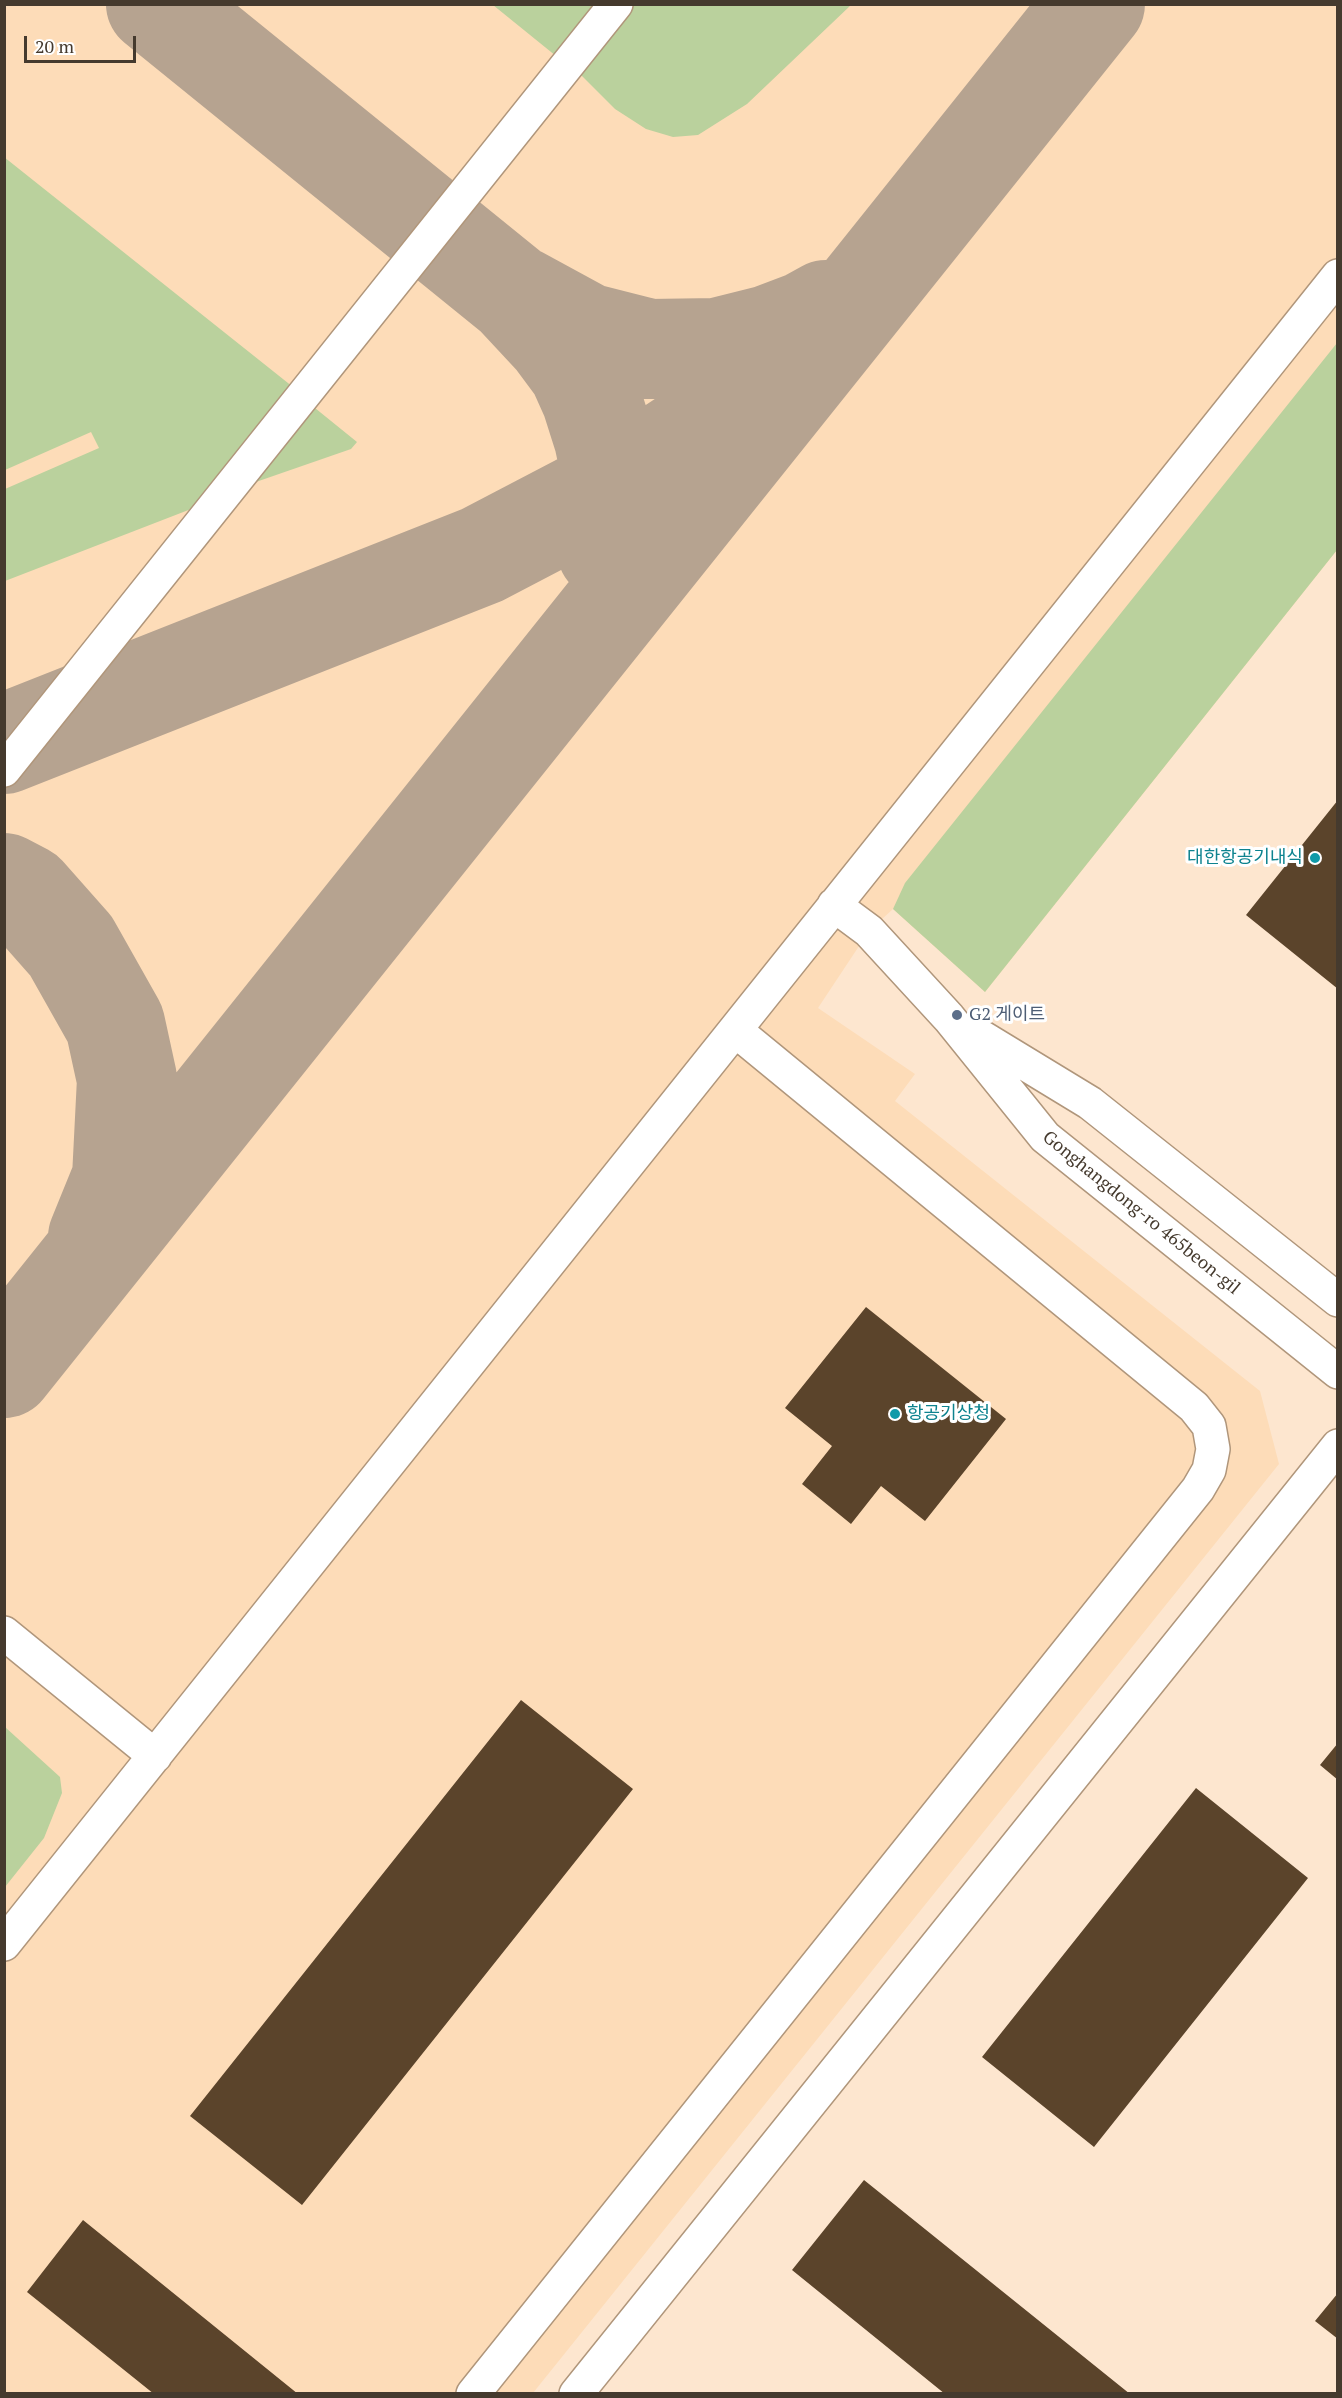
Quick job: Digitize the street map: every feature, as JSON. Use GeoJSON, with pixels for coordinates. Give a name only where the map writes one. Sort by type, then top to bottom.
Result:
{"type":"FeatureCollection","features":[{"type":"Feature","properties":{"kind":"lane"},"geometry":{"type":"LineString","coordinates":[[4,770],[616,4]]}},
{"type":"Feature","properties":{"kind":"lane"},"geometry":{"type":"LineString","coordinates":[[4,1944],[1338,276]]}},
{"type":"Feature","properties":{"kind":"lane"},"geometry":{"type":"LineString","coordinates":[[834,904],[869,931],[949,1018],[1090,1103],[1338,1300]]}},
{"type":"Feature","properties":{"kind":"lane","name":"Gonghangdong-ro 465beon-gil"},"geometry":{"type":"LineString","coordinates":[[949,1018],[1045,1137],[1338,1372]]}},
{"type":"Feature","properties":{"kind":"lane"},"geometry":{"type":"LineString","coordinates":[[473,2394],[1198,1489],[1209,1470],[1213,1449],[1209,1426],[1194,1407],[735,1030]]}},
{"type":"Feature","properties":{"kind":"lane"},"geometry":{"type":"LineString","coordinates":[[576,2394],[1338,1446]]}},
{"type":"Feature","properties":{"kind":"lane"},"geometry":{"type":"LineString","coordinates":[[4,1633],[155,1756]]}},
{"type":"Feature","properties":{"kind":"shaded area"},"geometry":{"type":"Polygon","coordinates":[[[5,5],[1337,5],[1337,550],[985,992],[893,909],[869,931],[818,1008],[915,1074],[895,1101],[1260,1391],[1279,1464],[533,2393],[5,2394],[5,5]]]}},
{"type":"Feature","properties":{"kind":"green space"},"geometry":{"type":"Polygon","coordinates":[[[493,5],[597,5],[556,56],[493,5]]]}},
{"type":"Feature","properties":{"kind":"green space"},"geometry":{"type":"Polygon","coordinates":[[[625,5],[851,5],[747,104],[698,135],[673,137],[646,129],[615,109],[574,68],[625,5]]]}},
{"type":"Feature","properties":{"kind":"green space"},"geometry":{"type":"Polygon","coordinates":[[[4,157],[293,387],[204,504],[5,581],[5,489],[99,448],[91,432],[5,470],[4,157]]]}},
{"type":"Feature","properties":{"kind":"green space"},"geometry":{"type":"Polygon","coordinates":[[[1337,343],[1337,550],[985,992],[893,909],[905,883],[1337,343]]]}},
{"type":"Feature","properties":{"kind":"green space"},"geometry":{"type":"Polygon","coordinates":[[[310,404],[357,442],[351,449],[253,483],[310,404]]]}},
{"type":"Feature","properties":{"kind":"green space"},"geometry":{"type":"Polygon","coordinates":[[[5,1727],[60,1777],[62,1793],[44,1838],[5,1887],[5,1727]]]}},
{"type":"Feature","properties":{"kind":"building","name":"대한항공기내식"},"geometry":{"type":"Polygon","coordinates":[[[1338,800],[1338,989],[1246,915],[1338,800]]]}},
{"type":"Feature","properties":{"kind":"building","name":"항공기상청"},"geometry":{"type":"Polygon","coordinates":[[[866,1307],[1006,1419],[925,1521],[881,1486],[851,1524],[802,1484],[832,1446],[785,1408],[866,1307]]]}},
{"type":"Feature","properties":{"kind":"building"},"geometry":{"type":"Polygon","coordinates":[[[521,1700],[633,1789],[302,2205],[190,2116],[521,1700]]]}},
{"type":"Feature","properties":{"kind":"building"},"geometry":{"type":"Polygon","coordinates":[[[1338,1743],[1338,1780],[1320,1765],[1338,1743]]]}},
{"type":"Feature","properties":{"kind":"building"},"geometry":{"type":"Polygon","coordinates":[[[1196,1788],[1308,1878],[1094,2147],[982,2057],[1196,1788]]]}},
{"type":"Feature","properties":{"kind":"building"},"geometry":{"type":"Polygon","coordinates":[[[864,2180],[1130,2394],[945,2394],[792,2270],[864,2180]]]}},
{"type":"Feature","properties":{"kind":"building"},"geometry":{"type":"Polygon","coordinates":[[[83,2220],[298,2394],[154,2394],[27,2292],[83,2220]]]}},
{"type":"Feature","properties":{"kind":"building"},"geometry":{"type":"Polygon","coordinates":[[[1338,2293],[1338,2339],[1315,2321],[1338,2293]]]}},
{"type":"Feature","properties":{"kind":"taxiway"},"geometry":{"type":"LineString","coordinates":[[156,4],[515,295],[555,338],[578,369],[591,398],[604,439],[614,486],[607,550]]}},
{"type":"Feature","properties":{"kind":"taxiway"},"geometry":{"type":"LineString","coordinates":[[4,1368],[1095,4]]}},
{"type":"Feature","properties":{"kind":"taxiway"},"geometry":{"type":"LineString","coordinates":[[518,296],[586,333],[649,349],[717,348],[769,335],[806,321],[826,310]]}},
{"type":"Feature","properties":{"kind":"taxiway"},"geometry":{"type":"LineString","coordinates":[[4,744],[482,555],[614,486],[744,400]]}},
{"type":"Feature","properties":{"kind":"taxiway"},"geometry":{"type":"LineString","coordinates":[[4,883],[25,894],[71,946],[115,1024],[127,1079],[122,1178],[98,1237]]}},
{"type":"Feature","properties":{"kind":"place","name":"대한항공기내식"},"geometry":{"type":"Point","coordinates":[1315,858]}},
{"type":"Feature","properties":{"kind":"place","name":"G2 게이트"},"geometry":{"type":"Point","coordinates":[957,1015]}},
{"type":"Feature","properties":{"kind":"place","name":"항공기상청"},"geometry":{"type":"Point","coordinates":[895,1414]}}]}
